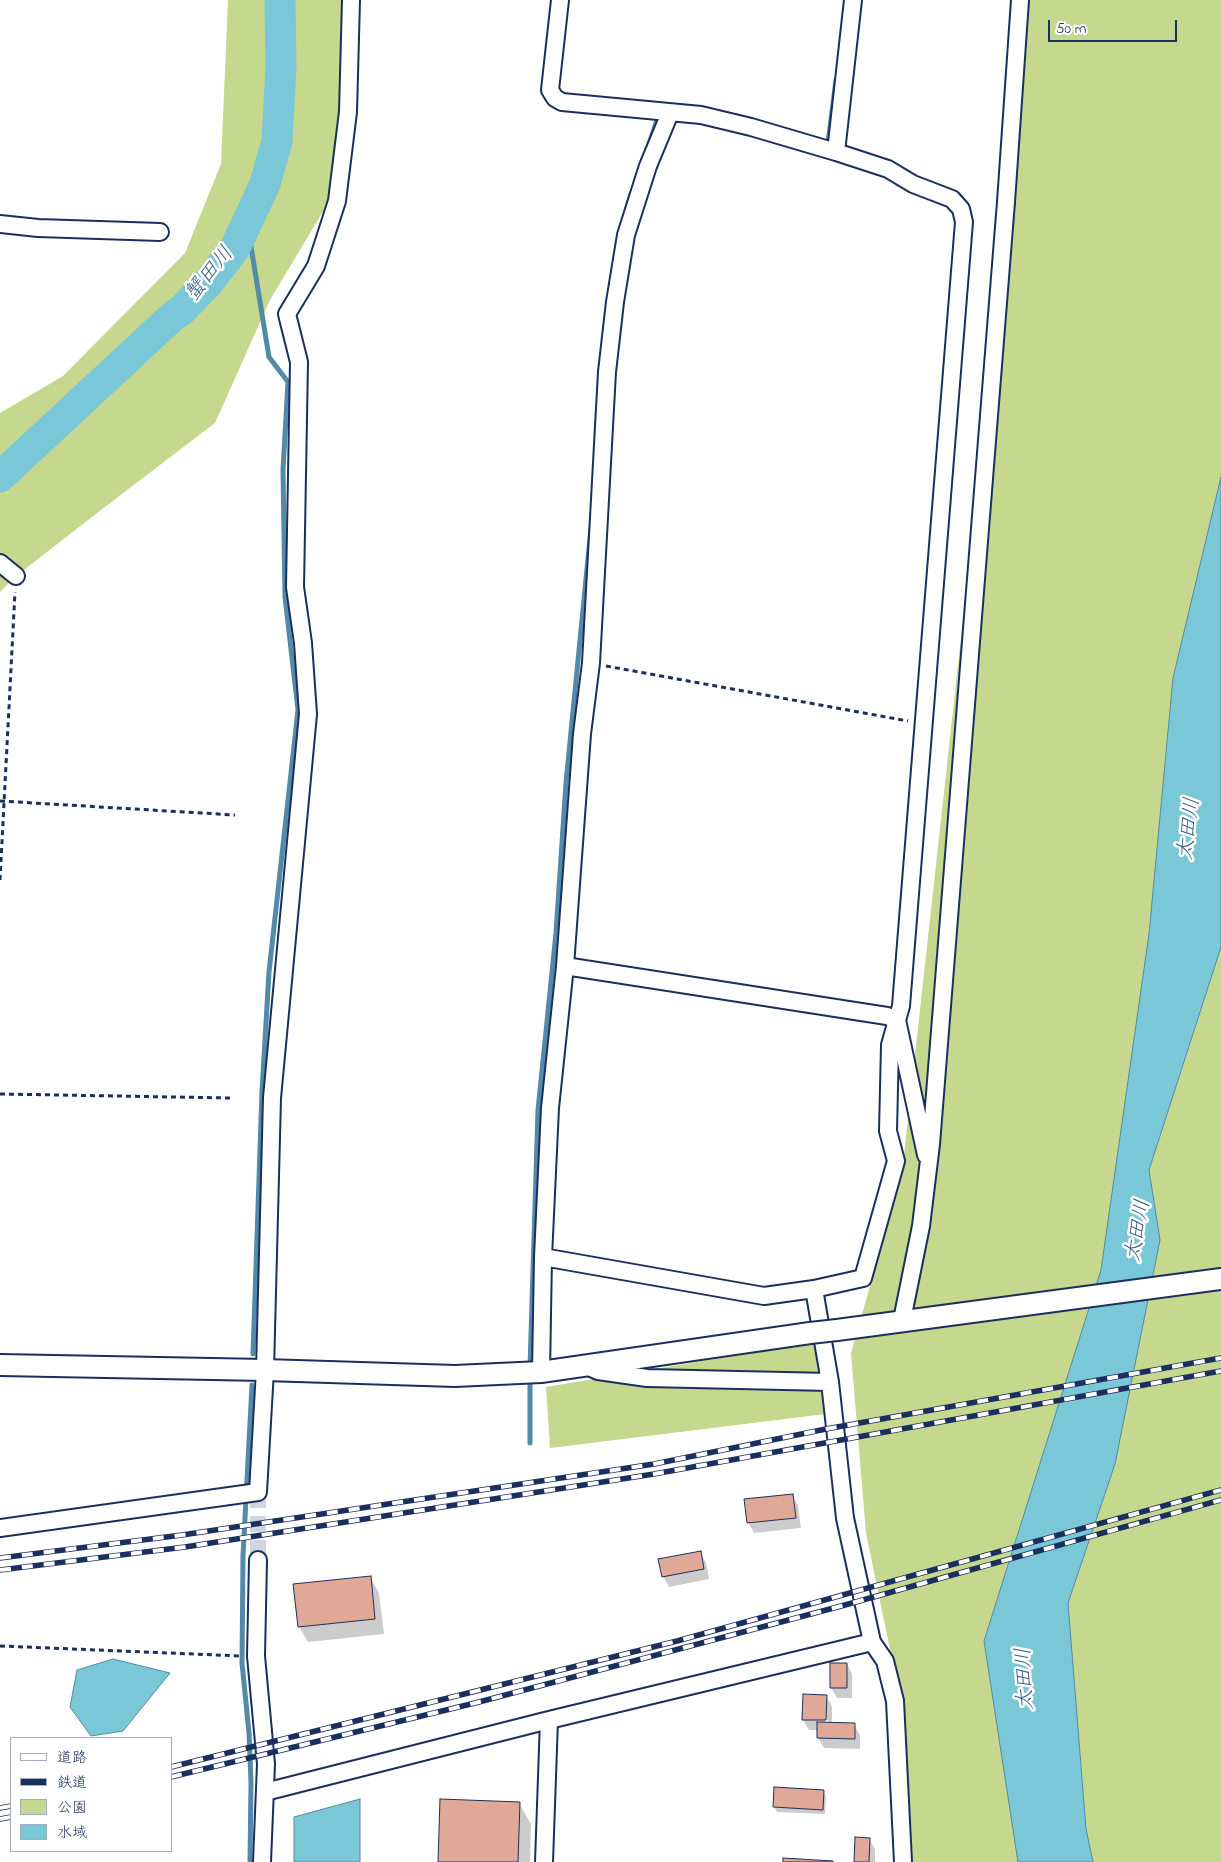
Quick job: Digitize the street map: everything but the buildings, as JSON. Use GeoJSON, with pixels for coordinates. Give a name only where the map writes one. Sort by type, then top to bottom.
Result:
{"type":"FeatureCollection","features":[{"type":"Feature","properties":{"kind":"street"},"geometry":{"type":"LineString","coordinates":[[0,1528],[258,1492],[265,1370],[272,1098],[308,714],[303,644],[296,587],[299,362],[287,314],[316,266],[337,201],[348,112],[351,0]]}},
{"type":"Feature","properties":{"kind":"street"},"geometry":{"type":"LineString","coordinates":[[543,1257],[764,1296],[814,1289],[863,1278],[896,1161],[888,1131],[890,1045],[901,1006],[964,222],[961,209],[952,199],[913,184],[888,169],[836,152],[751,127],[701,115],[562,102],[554,98],[550,90],[560,0]]}},
{"type":"Feature","properties":{"kind":"street"},"geometry":{"type":"LineString","coordinates":[[836,152],[853,0]]}},
{"type":"Feature","properties":{"kind":"street"},"geometry":{"type":"LineString","coordinates":[[906,1320],[921,1226],[928,1164],[1006,202],[1020,0]]}},
{"type":"Feature","properties":{"kind":"street"},"geometry":{"type":"LineString","coordinates":[[540,1372],[550,1108],[565,966],[575,808],[590,663],[607,372],[615,302],[626,235],[648,166],[670,113]]}},
{"type":"Feature","properties":{"kind":"street"},"geometry":{"type":"LineString","coordinates":[[0,224],[38,228],[160,232]]}},
{"type":"Feature","properties":{"kind":"street"},"geometry":{"type":"LineString","coordinates":[[0,563],[16,576]]}},
{"type":"Feature","properties":{"kind":"street"},"geometry":{"type":"LineString","coordinates":[[565,966],[887,1016],[897,1020],[901,1032],[920,1135],[928,1164]]}},
{"type":"Feature","properties":{"kind":"street"},"geometry":{"type":"LineString","coordinates":[[0,1365],[455,1376],[540,1372],[906,1320],[1221,1280]]}},
{"type":"Feature","properties":{"kind":"street"},"geometry":{"type":"LineString","coordinates":[[814,1289],[830,1382],[845,1518],[872,1642],[885,1661],[895,1701],[903,1862]]}},
{"type":"Feature","properties":{"kind":"street"},"geometry":{"type":"LineString","coordinates":[[585,1365],[598,1371],[647,1378],[830,1382]]}},
{"type":"Feature","properties":{"kind":"street"},"geometry":{"type":"LineString","coordinates":[[258,1560],[256,1656],[266,1764],[262,1862]]}},
{"type":"Feature","properties":{"kind":"street"},"geometry":{"type":"LineString","coordinates":[[265,1792],[549,1720],[872,1642]]}},
{"type":"Feature","properties":{"kind":"street"},"geometry":{"type":"LineString","coordinates":[[544,1862],[549,1720]]}},
{"type":"Feature","properties":{"kind":"path"},"geometry":{"type":"LineString","coordinates":[[0,880],[2,802],[16,576]]}},
{"type":"Feature","properties":{"kind":"path"},"geometry":{"type":"LineString","coordinates":[[590,663],[923,724]]}},
{"type":"Feature","properties":{"kind":"path"},"geometry":{"type":"LineString","coordinates":[[2,802],[235,815]]}},
{"type":"Feature","properties":{"kind":"path"},"geometry":{"type":"LineString","coordinates":[[0,1094],[232,1098]]}},
{"type":"Feature","properties":{"kind":"path"},"geometry":{"type":"LineString","coordinates":[[0,1646],[238,1656]]}},
{"type":"Feature","properties":{"kind":"green space"},"geometry":{"type":"Polygon","coordinates":[[[228,0],[344,0],[342,80],[328,203],[270,300],[215,423],[16,576],[0,592],[0,413],[63,376],[185,253],[221,164],[228,0]]]}},
{"type":"Feature","properties":{"kind":"green space"},"geometry":{"type":"Polygon","coordinates":[[[1026,0],[1221,0],[1221,1862],[908,1862],[905,1723],[866,1533],[851,1353],[902,1173],[1000,284],[1026,0]]]}},
{"type":"Feature","properties":{"kind":"green space"},"geometry":{"type":"Polygon","coordinates":[[[817,1342],[826,1414],[550,1448],[546,1387],[817,1342]]]}},
{"type":"Feature","properties":{"kind":"water","name":"太田川"},"geometry":{"type":"Polygon","coordinates":[[[1221,477],[1221,947],[1149,1170],[1160,1240],[1115,1464],[1068,1603],[1086,1829],[1093,1862],[1018,1862],[984,1641],[1101,1270],[1149,934],[1173,678],[1221,477]]]}},
{"type":"Feature","properties":{"kind":"water"},"geometry":{"type":"Polygon","coordinates":[[[113,1659],[170,1673],[123,1731],[91,1736],[70,1707],[77,1670],[113,1659]]]}},
{"type":"Feature","properties":{"kind":"water"},"geometry":{"type":"Polygon","coordinates":[[[360,1799],[360,1862],[294,1862],[294,1817],[360,1799]]]}},
{"type":"Feature","properties":{"kind":"waterway","name":"蟹田川"},"geometry":{"type":"LineString","coordinates":[[0,477],[172,317],[182,310],[208,283],[235,248],[265,184],[277,141],[281,68],[280,0]]}},
{"type":"Feature","properties":{"kind":"waterway"},"geometry":{"type":"LineString","coordinates":[[825,142],[828,143],[836,80]]}},
{"type":"Feature","properties":{"kind":"waterway"},"geometry":{"type":"LineString","coordinates":[[649,144],[657,120],[662,116]]}},
{"type":"Feature","properties":{"kind":"waterway"},"geometry":{"type":"LineString","coordinates":[[625,215],[631,194]]}},
{"type":"Feature","properties":{"kind":"waterway"},"geometry":{"type":"LineString","coordinates":[[247,222],[269,357],[288,382],[283,470],[285,597],[298,710],[269,972],[262,1091],[253,1354]]}},
{"type":"Feature","properties":{"kind":"waterway"},"geometry":{"type":"LineString","coordinates":[[530,1367],[538,1110],[556,933],[566,783],[591,528]]}},
{"type":"Feature","properties":{"kind":"waterway"},"geometry":{"type":"LineString","coordinates":[[530,1376],[530,1443]]}},
{"type":"Feature","properties":{"kind":"waterway"},"geometry":{"type":"LineString","coordinates":[[250,1862],[251,1782],[249,1733],[242,1663],[243,1556],[252,1385]]}},
{"type":"Feature","properties":{"kind":"tunnel"},"geometry":{"type":"LineString","coordinates":[[258,1492],[258,1560]]}},
{"type":"Feature","properties":{"kind":"railway"},"geometry":{"type":"LineString","coordinates":[[0,1558],[182,1535],[654,1464],[826,1429],[1221,1358]]}},
{"type":"Feature","properties":{"kind":"railway"},"geometry":{"type":"LineString","coordinates":[[0,1570],[185,1547],[654,1474],[1221,1371]]}},
{"type":"Feature","properties":{"kind":"railway"},"geometry":{"type":"LineString","coordinates":[[172,1767],[677,1641],[1221,1490]]}},
{"type":"Feature","properties":{"kind":"railway"},"geometry":{"type":"LineString","coordinates":[[172,1777],[479,1702],[845,1605],[1221,1500]]}},
{"type":"Feature","properties":{"kind":"railway"},"geometry":{"type":"LineString","coordinates":[[0,1808],[10,1806]]}},
{"type":"Feature","properties":{"kind":"railway"},"geometry":{"type":"LineString","coordinates":[[0,1819],[10,1817]]}}]}
